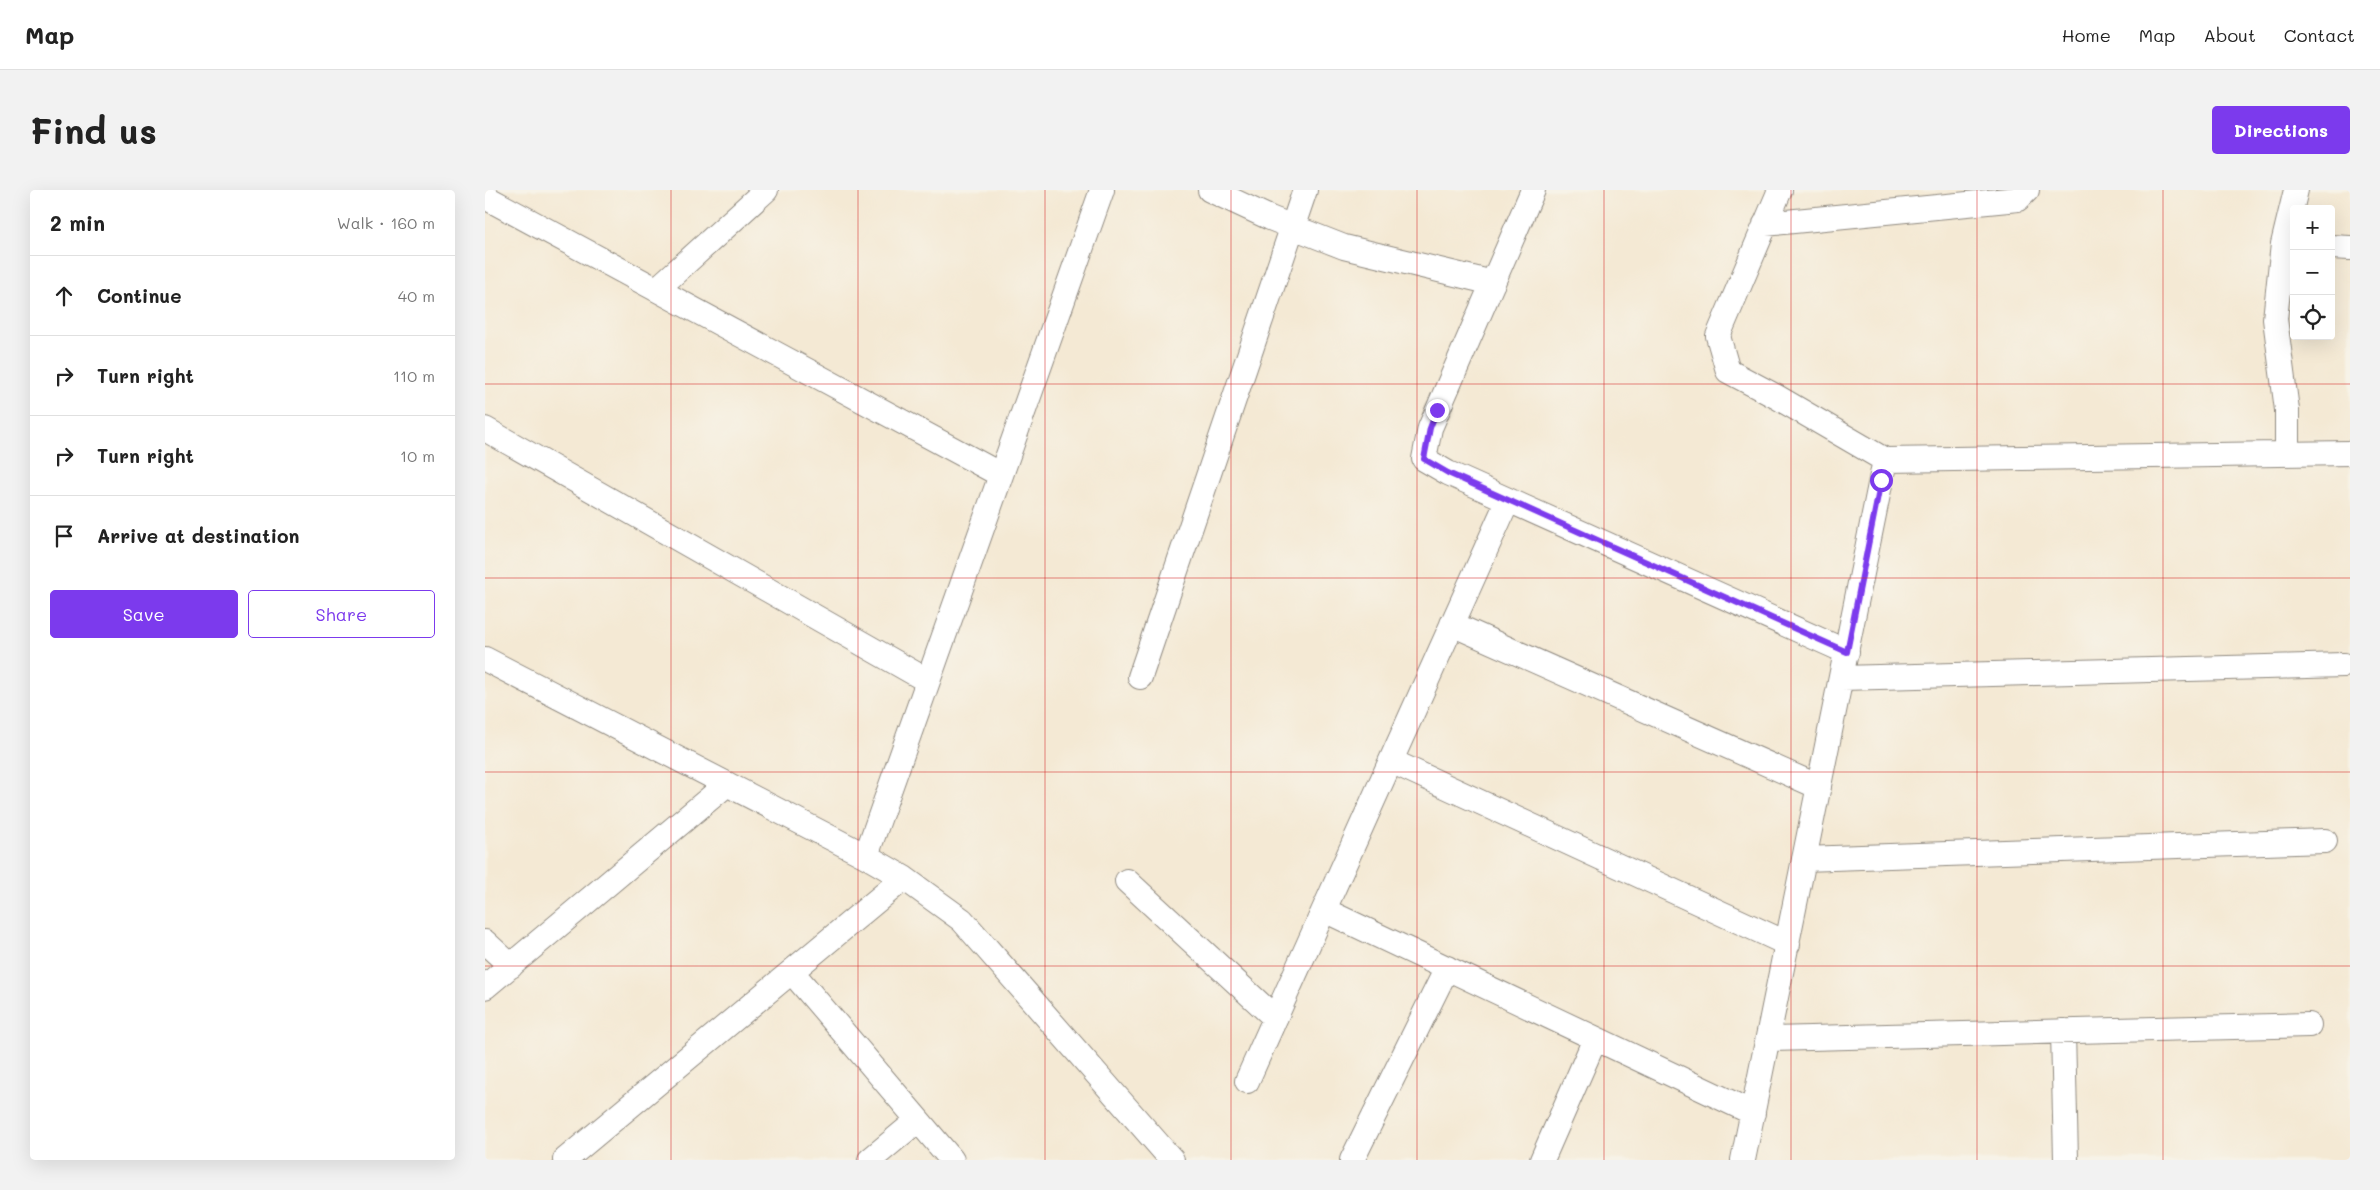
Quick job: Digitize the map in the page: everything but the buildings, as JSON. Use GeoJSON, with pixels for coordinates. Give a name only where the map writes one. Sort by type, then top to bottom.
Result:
{"type":"FeatureCollection","features":[{"type":"Feature","properties":{"kind":"street"},"geometry":{"type":"LineString","coordinates":[[657,289],[766,190]]}},
{"type":"Feature","properties":{"kind":"street"},"geometry":{"type":"LineString","coordinates":[[866,856],[1102,190]]}},
{"type":"Feature","properties":{"kind":"street"},"geometry":{"type":"LineString","coordinates":[[1210,190],[1293,227],[1345,247],[1493,283]]}},
{"type":"Feature","properties":{"kind":"street"},"geometry":{"type":"LineString","coordinates":[[1140,677],[1305,190]]}},
{"type":"Feature","properties":{"kind":"street"},"geometry":{"type":"LineString","coordinates":[[1533,190],[1430,428],[1424,459],[1448,473],[1847,652]]}},
{"type":"Feature","properties":{"kind":"street"},"geometry":{"type":"LineString","coordinates":[[1780,190],[1718,336],[1728,371],[1777,397],[1885,460],[2350,453]]}},
{"type":"Feature","properties":{"kind":"street"},"geometry":{"type":"LineString","coordinates":[[1765,224],[2018,199],[2027,190]]}},
{"type":"Feature","properties":{"kind":"street"},"geometry":{"type":"LineString","coordinates":[[2287,454],[2287,410],[2275,319],[2296,190]]}},
{"type":"Feature","properties":{"kind":"street"},"geometry":{"type":"LineString","coordinates":[[485,197],[1001,474]]}},
{"type":"Feature","properties":{"kind":"street"},"geometry":{"type":"LineString","coordinates":[[2335,247],[2350,248]]}},
{"type":"Feature","properties":{"kind":"street"},"geometry":{"type":"LineString","coordinates":[[485,429],[928,681]]}},
{"type":"Feature","properties":{"kind":"street"},"geometry":{"type":"LineString","coordinates":[[1743,1160],[1885,460]]}},
{"type":"Feature","properties":{"kind":"street"},"geometry":{"type":"LineString","coordinates":[[1247,1081],[1508,500]]}},
{"type":"Feature","properties":{"kind":"street"},"geometry":{"type":"LineString","coordinates":[[1452,624],[1819,787]]}},
{"type":"Feature","properties":{"kind":"street"},"geometry":{"type":"LineString","coordinates":[[485,659],[866,856],[904,878],[962,920],[1172,1160]]}},
{"type":"Feature","properties":{"kind":"street"},"geometry":{"type":"LineString","coordinates":[[1841,678],[2344,664]]}},
{"type":"Feature","properties":{"kind":"street"},"geometry":{"type":"LineString","coordinates":[[1391,760],[1787,944]]}},
{"type":"Feature","properties":{"kind":"street"},"geometry":{"type":"LineString","coordinates":[[485,987],[727,784]]}},
{"type":"Feature","properties":{"kind":"street"},"geometry":{"type":"LineString","coordinates":[[1805,859],[2325,841]]}},
{"type":"Feature","properties":{"kind":"street"},"geometry":{"type":"LineString","coordinates":[[565,1160],[904,878]]}},
{"type":"Feature","properties":{"kind":"street"},"geometry":{"type":"LineString","coordinates":[[1127,881],[1275,1018]]}},
{"type":"Feature","properties":{"kind":"street"},"geometry":{"type":"LineString","coordinates":[[1324,910],[1753,1114]]}},
{"type":"Feature","properties":{"kind":"street"},"geometry":{"type":"LineString","coordinates":[[485,942],[511,966]]}},
{"type":"Feature","properties":{"kind":"street"},"geometry":{"type":"LineString","coordinates":[[1352,1160],[1447,968]]}},
{"type":"Feature","properties":{"kind":"street"},"geometry":{"type":"LineString","coordinates":[[791,972],[952,1160]]}},
{"type":"Feature","properties":{"kind":"street"},"geometry":{"type":"LineString","coordinates":[[1768,1039],[2309,1024]]}},
{"type":"Feature","properties":{"kind":"street"},"geometry":{"type":"LineString","coordinates":[[2063,1031],[2066,1160]]}},
{"type":"Feature","properties":{"kind":"street"},"geometry":{"type":"LineString","coordinates":[[1542,1160],[1595,1038]]}},
{"type":"Feature","properties":{"kind":"street"},"geometry":{"type":"LineString","coordinates":[[870,1160],[918,1120]]}},
{"type":"Feature","properties":{"kind":"route"},"geometry":{"type":"LineString","coordinates":[[1437,410],[1430,428],[1424,459],[1448,473],[1847,652],[1881,480]]}}]}
